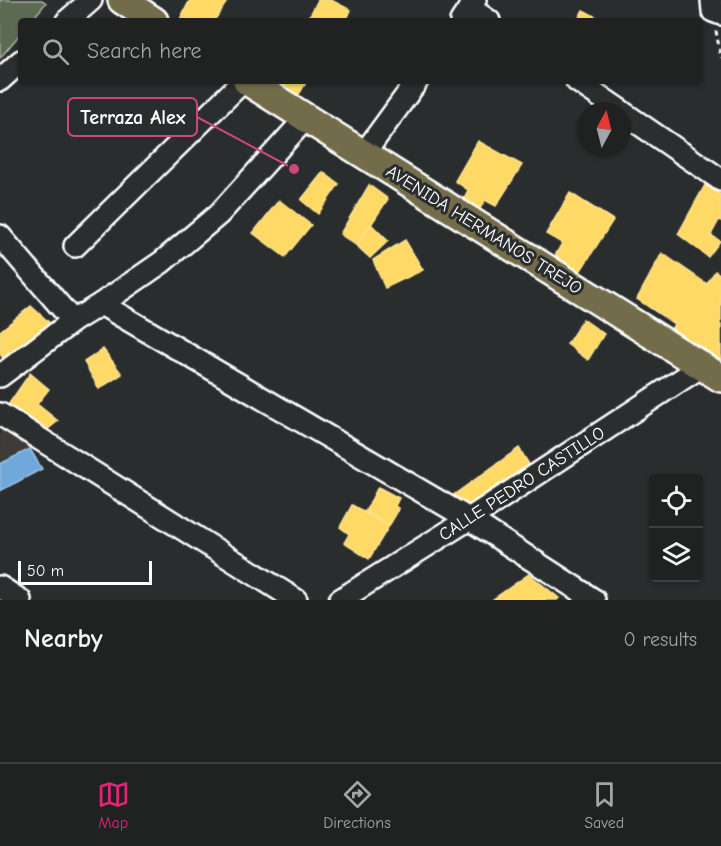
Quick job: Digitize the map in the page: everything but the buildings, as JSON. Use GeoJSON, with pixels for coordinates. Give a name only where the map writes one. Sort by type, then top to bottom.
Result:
{"type":"FeatureCollection","features":[{"type":"Feature","properties":{"kind":"main road"},"geometry":{"type":"LineString","coordinates":[[122,0],[149,18]]}},
{"type":"Feature","properties":{"kind":"main road","name":"AVENIDA HERMANOS TREJO"},"geometry":{"type":"LineString","coordinates":[[250,84],[712,372]]}},
{"type":"Feature","properties":{"kind":"street"},"geometry":{"type":"LineString","coordinates":[[70,18],[91,0]]}},
{"type":"Feature","properties":{"kind":"street"},"geometry":{"type":"LineString","coordinates":[[469,10],[484,18]]}},
{"type":"Feature","properties":{"kind":"street"},"geometry":{"type":"LineString","coordinates":[[0,80],[18,64]]}},
{"type":"Feature","properties":{"kind":"street"},"geometry":{"type":"LineString","coordinates":[[75,246],[242,84]]}},
{"type":"Feature","properties":{"kind":"street"},"geometry":{"type":"LineString","coordinates":[[363,154],[415,84]]}},
{"type":"Feature","properties":{"kind":"street"},"geometry":{"type":"LineString","coordinates":[[581,84],[608,102]]}},
{"type":"Feature","properties":{"kind":"street"},"geometry":{"type":"LineString","coordinates":[[0,376],[73,321],[162,262],[219,214],[306,118]]}},
{"type":"Feature","properties":{"kind":"street"},"geometry":{"type":"LineString","coordinates":[[631,118],[721,180]]}},
{"type":"Feature","properties":{"kind":"street"},"geometry":{"type":"LineString","coordinates":[[0,236],[73,321]]}},
{"type":"Feature","properties":{"kind":"street"},"geometry":{"type":"LineString","coordinates":[[101,304],[469,519],[594,600]]}},
{"type":"Feature","properties":{"kind":"street","name":"CALLE PEDRO CASTILLO"},"geometry":{"type":"LineString","coordinates":[[340,600],[712,372]]}},
{"type":"Feature","properties":{"kind":"street"},"geometry":{"type":"LineString","coordinates":[[0,414],[296,600]]}},
{"type":"Feature","properties":{"kind":"street"},"geometry":{"type":"LineString","coordinates":[[0,587],[20,600]]}},
{"type":"Feature","properties":{"kind":"path"},"geometry":{"type":"LineString","coordinates":[[715,8],[721,58]]}},
{"type":"Feature","properties":{"kind":"shaded area"},"geometry":{"type":"Polygon","coordinates":[[[0,420],[30,449],[0,464],[0,420]]]}},
{"type":"Feature","properties":{"kind":"green space"},"geometry":{"type":"Polygon","coordinates":[[[0,0],[42,0],[46,3],[34,18],[18,18],[18,37],[0,58],[0,0]]]}},
{"type":"Feature","properties":{"kind":"place","name":"Terraza Alex"},"geometry":{"type":"Point","coordinates":[294,169]}}]}
